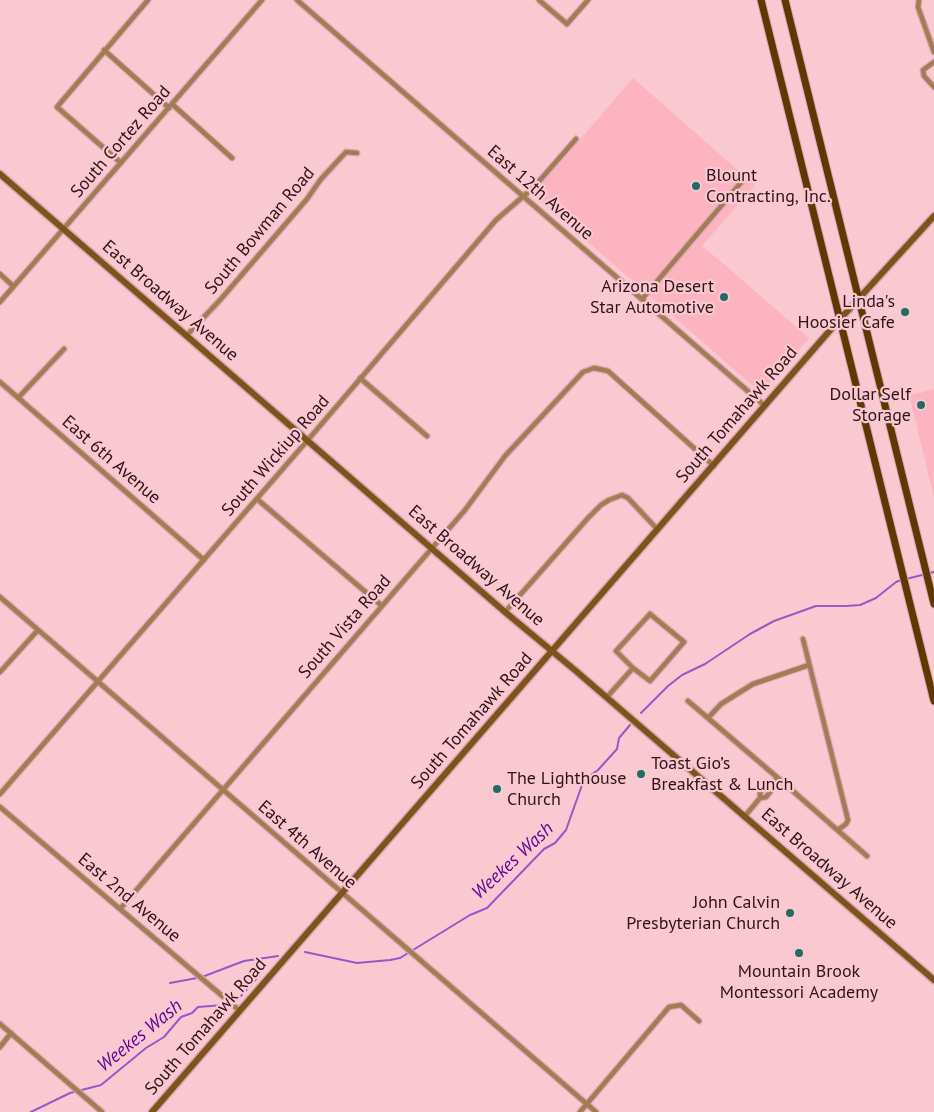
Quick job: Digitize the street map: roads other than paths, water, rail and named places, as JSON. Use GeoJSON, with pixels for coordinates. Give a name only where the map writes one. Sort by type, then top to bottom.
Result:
{"type":"FeatureCollection","features":[{"type":"Feature","properties":{"kind":"main road"},"geometry":{"type":"LineString","coordinates":[[761,0],[907,591],[931,674],[934,701]]}},
{"type":"Feature","properties":{"kind":"main road"},"geometry":{"type":"LineString","coordinates":[[785,0],[934,604]]}},
{"type":"Feature","properties":{"kind":"main road","name":"East Broadway Avenue"},"geometry":{"type":"LineString","coordinates":[[0,174],[505,612],[607,697],[934,980]]}},
{"type":"Feature","properties":{"kind":"main road","name":"South Tomahawk Road"},"geometry":{"type":"LineString","coordinates":[[152,1112],[840,319],[934,216]]}},
{"type":"Feature","properties":{"kind":"street"},"geometry":{"type":"LineString","coordinates":[[121,163],[57,107],[148,0]]}},
{"type":"Feature","properties":{"kind":"street","name":"South Cortez Road"},"geometry":{"type":"LineString","coordinates":[[0,302],[262,0]]}},
{"type":"Feature","properties":{"kind":"street","name":"East 12th Avenue"},"geometry":{"type":"LineString","coordinates":[[297,0],[765,406]]}},
{"type":"Feature","properties":{"kind":"street"},"geometry":{"type":"LineString","coordinates":[[539,0],[568,24],[588,0]]}},
{"type":"Feature","properties":{"kind":"street"},"geometry":{"type":"LineString","coordinates":[[919,0],[918,7],[934,52]]}},
{"type":"Feature","properties":{"kind":"street"},"geometry":{"type":"LineString","coordinates":[[104,50],[232,158]]}},
{"type":"Feature","properties":{"kind":"street"},"geometry":{"type":"LineString","coordinates":[[934,62],[923,70],[924,76],[934,87]]}},
{"type":"Feature","properties":{"kind":"street","name":"South Wickiup Road"},"geometry":{"type":"LineString","coordinates":[[0,794],[308,441],[496,220],[534,187],[576,139]]}},
{"type":"Feature","properties":{"kind":"street","name":"South Bowman Road"},"geometry":{"type":"LineString","coordinates":[[187,335],[221,299],[321,179],[346,152],[357,153]]}},
{"type":"Feature","properties":{"kind":"street"},"geometry":{"type":"LineString","coordinates":[[642,299],[744,179]]}},
{"type":"Feature","properties":{"kind":"street"},"geometry":{"type":"LineString","coordinates":[[0,274],[14,286]]}},
{"type":"Feature","properties":{"kind":"street"},"geometry":{"type":"LineString","coordinates":[[18,398],[64,349]]}},
{"type":"Feature","properties":{"kind":"street","name":"South Vista Road"},"geometry":{"type":"LineString","coordinates":[[120,909],[465,510],[505,456],[584,372],[594,368],[608,371],[714,466]]}},
{"type":"Feature","properties":{"kind":"street"},"geometry":{"type":"LineString","coordinates":[[360,378],[427,436]]}},
{"type":"Feature","properties":{"kind":"street","name":"East 6th Avenue"},"geometry":{"type":"LineString","coordinates":[[0,382],[204,560]]}},
{"type":"Feature","properties":{"kind":"street"},"geometry":{"type":"LineString","coordinates":[[505,612],[601,505],[622,495],[638,508],[658,530]]}},
{"type":"Feature","properties":{"kind":"street"},"geometry":{"type":"LineString","coordinates":[[256,499],[382,606]]}},
{"type":"Feature","properties":{"kind":"street","name":"East 4th Avenue"},"geometry":{"type":"LineString","coordinates":[[0,597],[596,1112]]}},
{"type":"Feature","properties":{"kind":"street"},"geometry":{"type":"LineString","coordinates":[[650,614],[684,642],[650,681],[633,668],[616,651],[650,614]]}},
{"type":"Feature","properties":{"kind":"street"},"geometry":{"type":"LineString","coordinates":[[0,672],[38,630]]}},
{"type":"Feature","properties":{"kind":"street"},"geometry":{"type":"LineString","coordinates":[[803,639],[848,820],[838,830]]}},
{"type":"Feature","properties":{"kind":"street"},"geometry":{"type":"LineString","coordinates":[[708,718],[721,704],[753,684],[809,665]]}},
{"type":"Feature","properties":{"kind":"street"},"geometry":{"type":"LineString","coordinates":[[607,697],[633,668]]}},
{"type":"Feature","properties":{"kind":"street"},"geometry":{"type":"LineString","coordinates":[[688,701],[776,780],[867,856]]}},
{"type":"Feature","properties":{"kind":"street"},"geometry":{"type":"LineString","coordinates":[[745,816],[760,798],[766,797],[774,788],[776,780]]}},
{"type":"Feature","properties":{"kind":"street","name":"East 2nd Avenue"},"geometry":{"type":"LineString","coordinates":[[0,807],[240,1010]]}},
{"type":"Feature","properties":{"kind":"street"},"geometry":{"type":"LineString","coordinates":[[580,1112],[670,1007],[681,1005],[699,1021]]}},
{"type":"Feature","properties":{"kind":"street"},"geometry":{"type":"LineString","coordinates":[[0,1024],[102,1112]]}},
{"type":"Feature","properties":{"kind":"street"},"geometry":{"type":"LineString","coordinates":[[0,1047],[11,1033]]}},
{"type":"Feature","properties":{"kind":"waterway","name":"Weekes Wash"},"geometry":{"type":"LineString","coordinates":[[906,579],[934,572]]}},
{"type":"Feature","properties":{"kind":"waterway","name":"Weekes Wash"},"geometry":{"type":"LineString","coordinates":[[641,713],[682,675],[705,664],[750,634],[774,621],[816,606],[860,605],[876,598],[901,580]]}},
{"type":"Feature","properties":{"kind":"waterway","name":"Weekes Wash"},"geometry":{"type":"LineString","coordinates":[[305,952],[357,963],[400,958],[470,915],[487,908],[544,849],[555,843],[566,830],[582,785],[617,749],[619,738],[630,725]]}},
{"type":"Feature","properties":{"kind":"waterway"},"geometry":{"type":"LineString","coordinates":[[202,977],[244,961],[278,956]]}},
{"type":"Feature","properties":{"kind":"waterway","name":"Weekes Wash"},"geometry":{"type":"LineString","coordinates":[[31,1112],[70,1093],[101,1085],[146,1048],[164,1037],[181,1017],[192,1013],[198,1007],[224,1005],[239,998],[259,976]]}},
{"type":"Feature","properties":{"kind":"waterway"},"geometry":{"type":"LineString","coordinates":[[170,983],[197,978]]}},
{"type":"Feature","properties":{"kind":"place","name":"Blount Contracting, Inc."},"geometry":{"type":"Point","coordinates":[696,186]}},
{"type":"Feature","properties":{"kind":"place","name":"Arizona Desert Star Automotive"},"geometry":{"type":"Point","coordinates":[724,297]}},
{"type":"Feature","properties":{"kind":"place","name":"Linda's Hoosier Cafe"},"geometry":{"type":"Point","coordinates":[905,312]}},
{"type":"Feature","properties":{"kind":"place","name":"Dollar Self Storage"},"geometry":{"type":"Point","coordinates":[921,405]}},
{"type":"Feature","properties":{"kind":"place","name":"Toast Gio’s Breakfast & Lunch"},"geometry":{"type":"Point","coordinates":[641,774]}},
{"type":"Feature","properties":{"kind":"place","name":"The Lighthouse Church"},"geometry":{"type":"Point","coordinates":[497,789]}},
{"type":"Feature","properties":{"kind":"place","name":"John Calvin Presbyterian Church"},"geometry":{"type":"Point","coordinates":[790,913]}},
{"type":"Feature","properties":{"kind":"place","name":"Mountain Brook Montessori Academy"},"geometry":{"type":"Point","coordinates":[799,953]}}]}
